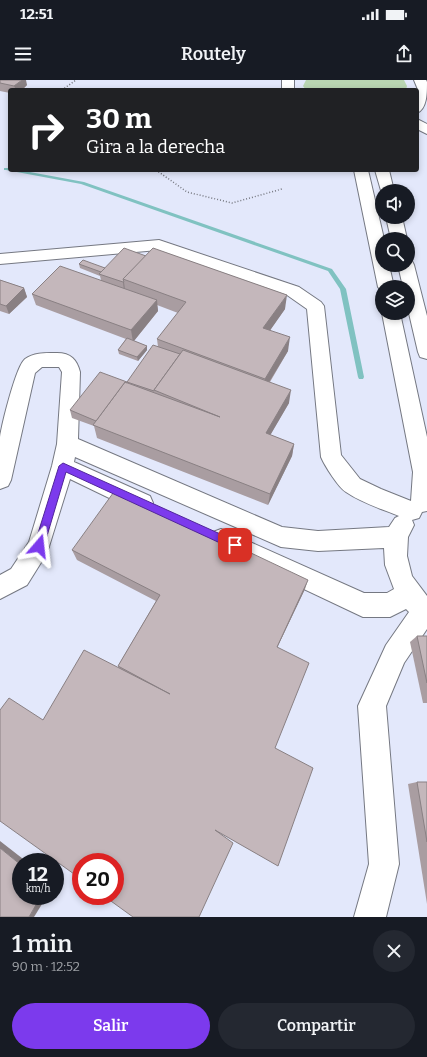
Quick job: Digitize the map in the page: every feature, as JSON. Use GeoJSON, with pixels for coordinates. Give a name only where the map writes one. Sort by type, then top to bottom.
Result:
{"type":"FeatureCollection","features":[{"type":"Feature","properties":{"kind":"lane"},"geometry":{"type":"LineString","coordinates":[[419,107],[425,101],[426,90],[420,80]]}},
{"type":"Feature","properties":{"kind":"lane"},"geometry":{"type":"LineString","coordinates":[[419,124],[427,130]]}},
{"type":"Feature","properties":{"kind":"lane"},"geometry":{"type":"LineString","coordinates":[[361,172],[385,280]]}},
{"type":"Feature","properties":{"kind":"lane"},"geometry":{"type":"LineString","coordinates":[[383,172],[386,184]]}},
{"type":"Feature","properties":{"kind":"lane"},"geometry":{"type":"LineString","coordinates":[[0,259],[159,246],[293,291],[315,306],[331,457],[352,485],[373,496],[420,505]]}},
{"type":"Feature","properties":{"kind":"lane"},"geometry":{"type":"LineString","coordinates":[[408,272],[427,352]]}},
{"type":"Feature","properties":{"kind":"lane"},"geometry":{"type":"LineString","coordinates":[[392,320],[424,472],[420,505],[396,537],[397,569],[420,605]]}},
{"type":"Feature","properties":{"kind":"lane"},"geometry":{"type":"LineString","coordinates":[[0,480],[26,373],[30,365],[39,360],[62,360],[69,364],[71,372],[67,444],[63,466],[39,546],[19,577],[0,588]]}},
{"type":"Feature","properties":{"kind":"lane"},"geometry":{"type":"LineString","coordinates":[[67,444],[281,536],[318,541],[396,537]]}},
{"type":"Feature","properties":{"kind":"lane"},"geometry":{"type":"LineString","coordinates":[[63,466],[163,512]]}},
{"type":"Feature","properties":{"kind":"lane"},"geometry":{"type":"LineString","coordinates":[[199,529],[363,605],[420,605]]}},
{"type":"Feature","properties":{"kind":"lane"},"geometry":{"type":"LineString","coordinates":[[370,917],[384,864],[372,706],[395,654],[420,605]]}},
{"type":"Feature","properties":{"kind":"path"},"geometry":{"type":"LineString","coordinates":[[65,88],[76,80]]}},
{"type":"Feature","properties":{"kind":"path"},"geometry":{"type":"LineString","coordinates":[[159,172],[187,192],[232,203],[282,189]]}},
{"type":"Feature","properties":{"kind":"shaded area"},"geometry":{"type":"Polygon","coordinates":[[[0,80],[427,80],[427,917],[0,917],[0,80]]]}},
{"type":"Feature","properties":{"kind":"green space"},"geometry":{"type":"Polygon","coordinates":[[[306,80],[404,80],[407,86],[406,88],[304,88],[303,86],[306,80]]]}},
{"type":"Feature","properties":{"kind":"building"},"geometry":{"type":"Polygon","coordinates":[[[0,80],[22,80],[14,86],[0,83],[0,80]]]}},
{"type":"Feature","properties":{"kind":"building"},"geometry":{"type":"Polygon","coordinates":[[[124,248],[146,256],[123,279],[124,282],[99,274],[124,248]]]}},
{"type":"Feature","properties":{"kind":"building"},"geometry":{"type":"Polygon","coordinates":[[[153,248],[287,295],[263,328],[290,337],[265,379],[157,339],[186,302],[123,279],[153,248]]]}},
{"type":"Feature","properties":{"kind":"building"},"geometry":{"type":"Polygon","coordinates":[[[83,260],[105,268],[101,272],[79,264],[83,260]]]}},
{"type":"Feature","properties":{"kind":"building"},"geometry":{"type":"Polygon","coordinates":[[[60,266],[157,300],[131,330],[32,294],[60,266]]]}},
{"type":"Feature","properties":{"kind":"building"},"geometry":{"type":"Polygon","coordinates":[[[0,280],[24,288],[6,306],[0,304],[0,280]]]}},
{"type":"Feature","properties":{"kind":"building"},"geometry":{"type":"Polygon","coordinates":[[[127,338],[147,346],[137,357],[118,350],[127,338]]]}},
{"type":"Feature","properties":{"kind":"building"},"geometry":{"type":"Polygon","coordinates":[[[153,345],[180,354],[154,391],[127,382],[153,345]]]}},
{"type":"Feature","properties":{"kind":"building"},"geometry":{"type":"Polygon","coordinates":[[[183,350],[291,390],[266,433],[294,444],[270,494],[93,425],[125,382],[220,417],[154,390],[183,350]]]}},
{"type":"Feature","properties":{"kind":"building"},"geometry":{"type":"Polygon","coordinates":[[[100,372],[127,382],[127,383],[125,382],[96,421],[70,410],[100,372]]]}},
{"type":"Feature","properties":{"kind":"building"},"geometry":{"type":"Polygon","coordinates":[[[116,489],[308,580],[277,647],[309,663],[275,748],[313,768],[278,866],[215,830],[233,843],[199,917],[133,917],[116,905],[124,905],[124,853],[72,853],[72,873],[64,867],[64,853],[45,853],[0,821],[0,710],[9,698],[43,720],[84,650],[170,694],[118,666],[160,595],[72,550],[116,489]]]}},
{"type":"Feature","properties":{"kind":"building"},"geometry":{"type":"Polygon","coordinates":[[[417,636],[427,636],[427,683],[417,636]]]}},
{"type":"Feature","properties":{"kind":"building"},"geometry":{"type":"Polygon","coordinates":[[[417,782],[427,782],[427,842],[417,782]]]}},
{"type":"Feature","properties":{"kind":"building"},"geometry":{"type":"Polygon","coordinates":[[[0,848],[12,858],[12,905],[36,905],[29,917],[0,917],[0,848]]]}},
{"type":"Feature","properties":{"kind":"waterway"},"geometry":{"type":"LineString","coordinates":[[22,172],[82,183],[330,270],[343,289],[361,377]]}},
{"type":"Feature","properties":{"kind":"route"},"geometry":{"type":"LineString","coordinates":[[39,546],[63,466],[235,545]]}}]}
